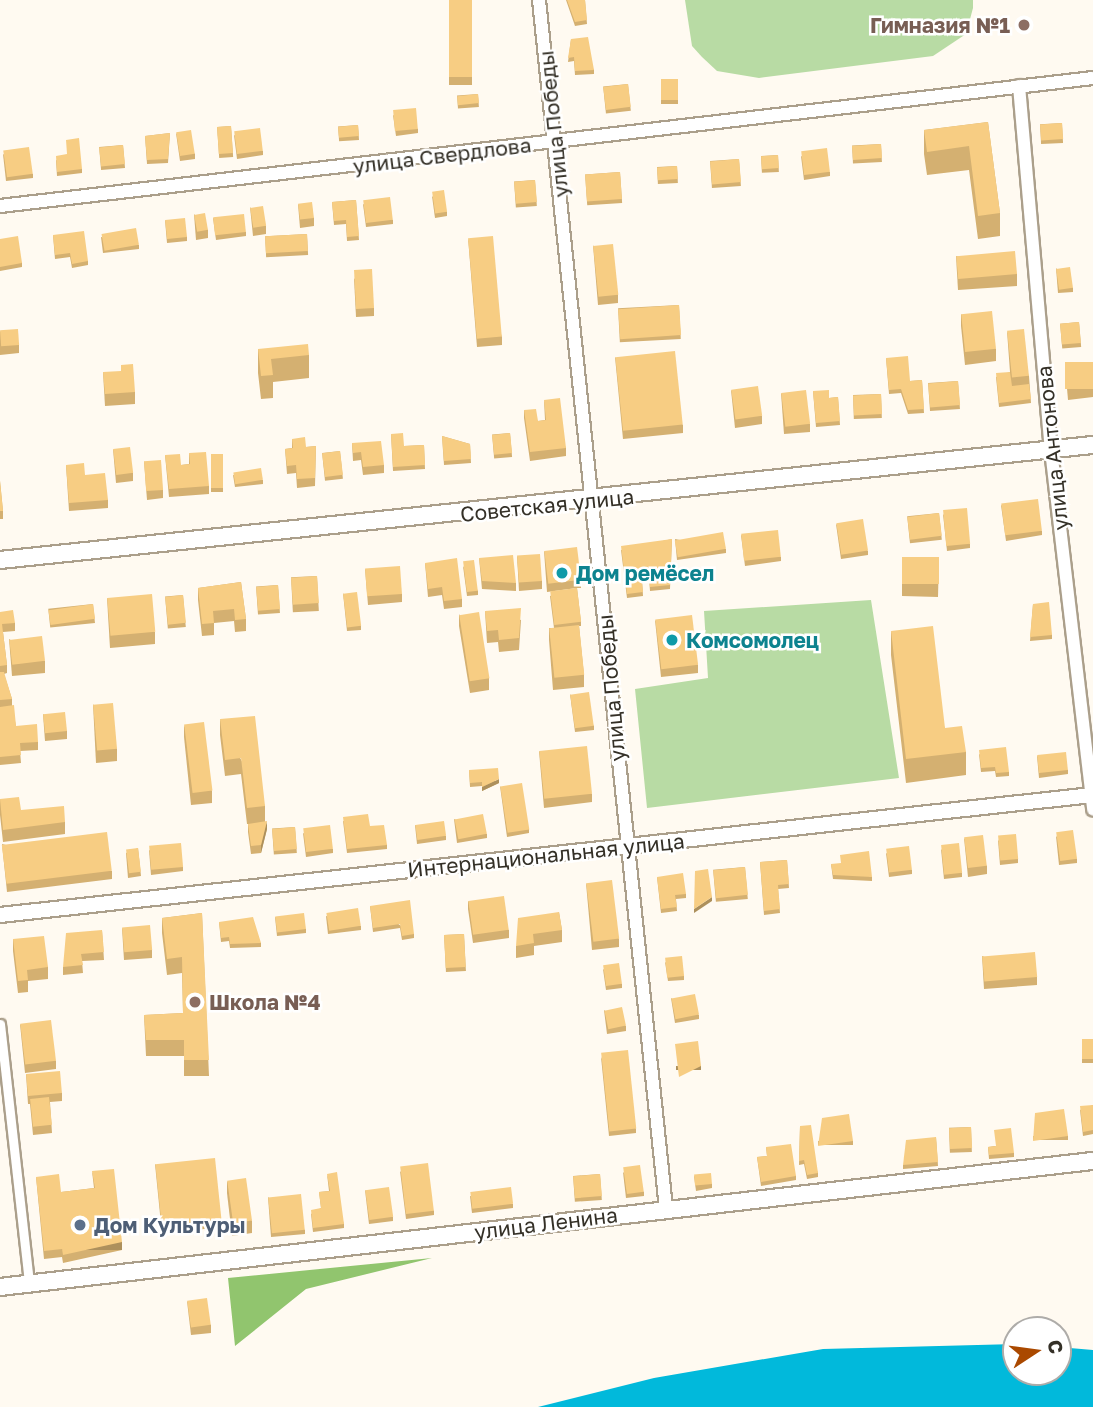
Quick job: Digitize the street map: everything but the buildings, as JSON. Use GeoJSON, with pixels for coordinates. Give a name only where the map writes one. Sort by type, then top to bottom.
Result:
{"type":"FeatureCollection","features":[{"type":"Feature","properties":{"kind":"main road","name":"Советская улица"},"geometry":{"type":"LineString","coordinates":[[0,560],[595,500],[1093,445]]}},
{"type":"Feature","properties":{"kind":"main road","name":"улица Ленина"},"geometry":{"type":"LineString","coordinates":[[0,1287],[1093,1161]]}},
{"type":"Feature","properties":{"kind":"street","name":"улица Победы"},"geometry":{"type":"LineString","coordinates":[[539,0],[595,500],[625,846],[666,1209]]}},
{"type":"Feature","properties":{"kind":"street","name":"улица Свердлова"},"geometry":{"type":"LineString","coordinates":[[0,206],[1093,78]]}},
{"type":"Feature","properties":{"kind":"street","name":"улица Антонова"},"geometry":{"type":"LineString","coordinates":[[1019,86],[1051,450],[1092,800]]}},
{"type":"Feature","properties":{"kind":"street","name":"Интернациональная улица"},"geometry":{"type":"LineString","coordinates":[[0,915],[625,846],[1092,800]]}},
{"type":"Feature","properties":{"kind":"street"},"geometry":{"type":"LineString","coordinates":[[0,1024],[29,1283]]}},
{"type":"Feature","properties":{"kind":"green space"},"geometry":{"type":"Polygon","coordinates":[[[685,0],[973,0],[973,8],[966,34],[933,56],[759,78],[717,71],[702,57],[692,46],[685,0]]]}},
{"type":"Feature","properties":{"kind":"green space"},"geometry":{"type":"Polygon","coordinates":[[[871,600],[899,778],[647,808],[635,689],[708,678],[704,611],[871,600]]]}},
{"type":"Feature","properties":{"kind":"green space"},"geometry":{"type":"Polygon","coordinates":[[[432,1258],[306,1289],[235,1346],[228,1278],[432,1258]]]}},
{"type":"Feature","properties":{"kind":"water"},"geometry":{"type":"Polygon","coordinates":[[[1002,1344],[1002,1386],[1072,1386],[1072,1348],[1093,1350],[1093,1407],[538,1407],[654,1378],[823,1349],[1002,1344]]]}},
{"type":"Feature","properties":{"kind":"place","name":"Гимназия №1"},"geometry":{"type":"Point","coordinates":[1024,25]}},
{"type":"Feature","properties":{"kind":"place","name":"Дом ремёсел"},"geometry":{"type":"Point","coordinates":[562,573]}},
{"type":"Feature","properties":{"kind":"place","name":"Комсомолец"},"geometry":{"type":"Point","coordinates":[672,640]}},
{"type":"Feature","properties":{"kind":"place","name":"Школа №4"},"geometry":{"type":"Point","coordinates":[195,1002]}},
{"type":"Feature","properties":{"kind":"place","name":"Дом Культуры"},"geometry":{"type":"Point","coordinates":[80,1225]}}]}
